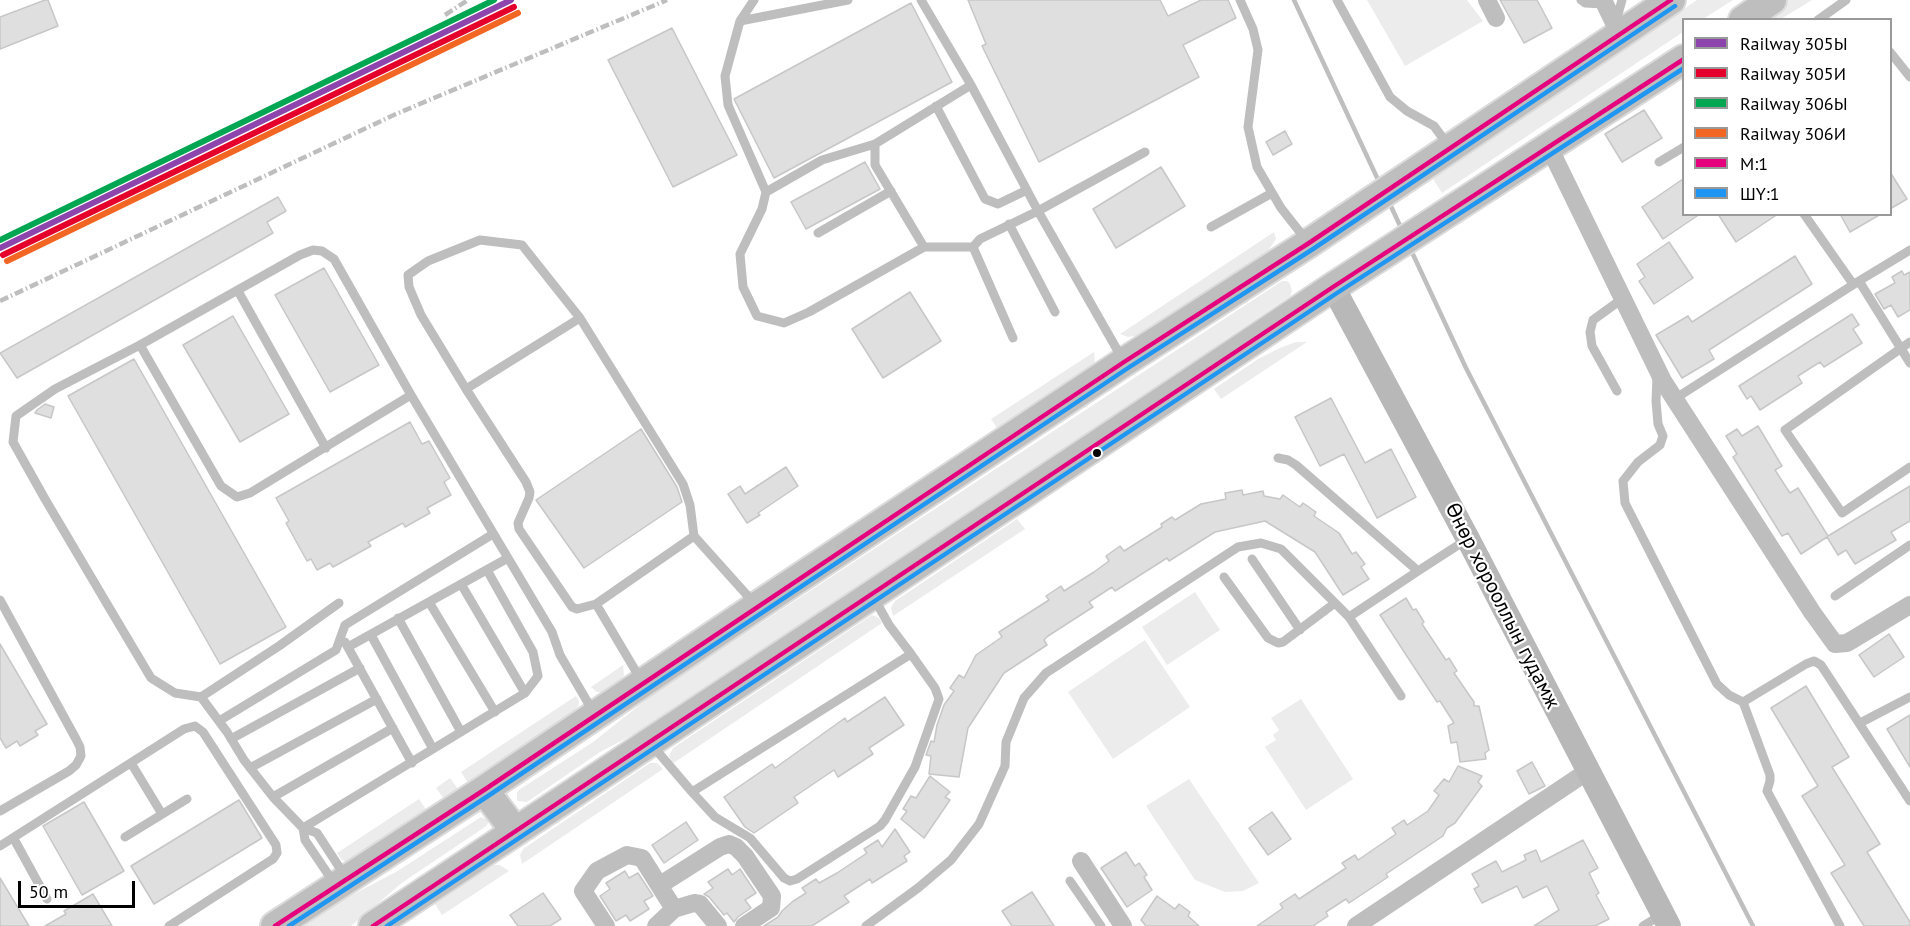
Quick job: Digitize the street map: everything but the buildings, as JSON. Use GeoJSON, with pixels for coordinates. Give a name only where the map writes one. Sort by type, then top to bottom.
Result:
{"type":"FeatureCollection","features":[{"type":"Feature","properties":{"kind":"highway"},"geometry":{"type":"LineString","coordinates":[[275,926],[484,790],[1124,362],[1450,149],[1617,30],[1671,0]]}},
{"type":"Feature","properties":{"kind":"highway"},"geometry":{"type":"LineString","coordinates":[[1746,18],[1772,0]]}},
{"type":"Feature","properties":{"kind":"highway"},"geometry":{"type":"LineString","coordinates":[[373,926],[1333,286],[1682,60]]}},
{"type":"Feature","properties":{"kind":"highway"},"geometry":{"type":"LineString","coordinates":[[484,790],[515,831]]}},
{"type":"Feature","properties":{"kind":"main road","name":"Өнөр хорооллын гудамж"},"geometry":{"type":"LineString","coordinates":[[1333,286],[1588,771],[1659,922]]}},
{"type":"Feature","properties":{"kind":"street"},"geometry":{"type":"LineString","coordinates":[[1487,0],[1496,18]]}},
{"type":"Feature","properties":{"kind":"street"},"geometry":{"type":"LineString","coordinates":[[1610,1],[1617,30]]}},
{"type":"Feature","properties":{"kind":"street"},"geometry":{"type":"LineString","coordinates":[[1549,147],[1659,372],[1812,612],[1835,644],[1847,643],[1910,605]]}},
{"type":"Feature","properties":{"kind":"street"},"geometry":{"type":"LineString","coordinates":[[1356,926],[1588,771]]}},
{"type":"Feature","properties":{"kind":"street"},"geometry":{"type":"LineString","coordinates":[[660,885],[720,847],[729,844],[745,856],[772,896],[771,908],[744,926]]}},
{"type":"Feature","properties":{"kind":"street"},"geometry":{"type":"LineString","coordinates":[[606,926],[583,891],[597,871],[627,855],[642,858],[674,909]]}},
{"type":"Feature","properties":{"kind":"street"},"geometry":{"type":"LineString","coordinates":[[1080,861],[1123,926]]}},
{"type":"Feature","properties":{"kind":"street"},"geometry":{"type":"LineString","coordinates":[[656,926],[674,909],[694,903],[700,904],[718,926]]}},
{"type":"Feature","properties":{"kind":"lane"},"geometry":{"type":"LineString","coordinates":[[754,0],[740,21],[725,76],[728,105],[766,192],[762,209],[740,254],[743,287],[757,316],[784,323],[809,312],[924,247],[973,247]]}},
{"type":"Feature","properties":{"kind":"lane"},"geometry":{"type":"LineString","coordinates":[[740,21],[848,0]]}},
{"type":"Feature","properties":{"kind":"lane"},"geometry":{"type":"LineString","coordinates":[[921,0],[1124,362]]}},
{"type":"Feature","properties":{"kind":"lane"},"geometry":{"type":"LineString","coordinates":[[1240,0],[1253,29],[1258,50],[1248,127],[1257,167],[1281,208],[1309,243]]}},
{"type":"Feature","properties":{"kind":"lane"},"geometry":{"type":"LineString","coordinates":[[1337,0],[1390,98],[1407,111],[1434,126],[1450,149]]}},
{"type":"Feature","properties":{"kind":"lane"},"geometry":{"type":"LineString","coordinates":[[1581,0],[1586,3],[1610,1]]}},
{"type":"Feature","properties":{"kind":"lane"},"geometry":{"type":"LineString","coordinates":[[1821,18],[1846,0]]}},
{"type":"Feature","properties":{"kind":"lane"},"geometry":{"type":"LineString","coordinates":[[1892,54],[1910,77]]}},
{"type":"Feature","properties":{"kind":"lane"},"geometry":{"type":"LineString","coordinates":[[766,192],[822,160],[875,144],[970,85]]}},
{"type":"Feature","properties":{"kind":"lane"},"geometry":{"type":"LineString","coordinates":[[936,106],[985,200],[998,204],[1027,190]]}},
{"type":"Feature","properties":{"kind":"lane"},"geometry":{"type":"LineString","coordinates":[[875,144],[875,165],[924,247]]}},
{"type":"Feature","properties":{"kind":"lane"},"geometry":{"type":"LineString","coordinates":[[1659,162],[1682,148]]}},
{"type":"Feature","properties":{"kind":"lane"},"geometry":{"type":"LineString","coordinates":[[973,247],[980,238],[1038,211],[1145,152]]}},
{"type":"Feature","properties":{"kind":"lane"},"geometry":{"type":"LineString","coordinates":[[818,233],[891,191]]}},
{"type":"Feature","properties":{"kind":"lane"},"geometry":{"type":"LineString","coordinates":[[1211,227],[1272,193]]}},
{"type":"Feature","properties":{"kind":"lane"},"geometry":{"type":"LineString","coordinates":[[1806,216],[1856,283],[1910,363]]}},
{"type":"Feature","properties":{"kind":"lane"},"geometry":{"type":"LineString","coordinates":[[1010,224],[1055,312]]}},
{"type":"Feature","properties":{"kind":"lane"},"geometry":{"type":"LineString","coordinates":[[694,536],[596,604],[577,609],[572,607],[519,529],[518,523],[530,492],[526,482],[421,315],[409,287],[408,275],[428,261],[480,240],[522,245],[580,318],[683,484],[690,506],[694,536],[757,606]]}},
{"type":"Feature","properties":{"kind":"lane"},"geometry":{"type":"LineString","coordinates":[[973,247],[1013,338]]}},
{"type":"Feature","properties":{"kind":"lane"},"geometry":{"type":"LineString","coordinates":[[339,603],[201,697],[175,693],[151,678],[45,499],[13,442],[16,416],[55,389],[140,345],[300,255],[313,250],[322,251],[334,259],[411,395],[552,632],[560,655],[596,715]]}},
{"type":"Feature","properties":{"kind":"lane"},"geometry":{"type":"LineString","coordinates":[[1676,398],[1910,250]]}},
{"type":"Feature","properties":{"kind":"lane"},"geometry":{"type":"LineString","coordinates":[[238,291],[326,448]]}},
{"type":"Feature","properties":{"kind":"lane"},"geometry":{"type":"LineString","coordinates":[[1617,391],[1592,346],[1590,332],[1593,320],[1622,299]]}},
{"type":"Feature","properties":{"kind":"lane"},"geometry":{"type":"LineString","coordinates":[[466,389],[580,318]]}},
{"type":"Feature","properties":{"kind":"lane"},"geometry":{"type":"LineString","coordinates":[[1910,342],[1785,430],[1842,513],[1910,467]]}},
{"type":"Feature","properties":{"kind":"lane"},"geometry":{"type":"LineString","coordinates":[[140,345],[221,486],[237,497],[250,493],[411,395]]}},
{"type":"Feature","properties":{"kind":"lane"},"geometry":{"type":"LineString","coordinates":[[1659,372],[1656,401],[1658,424],[1663,436],[1660,445],[1638,462],[1623,481],[1625,503],[1717,684],[1729,695],[1743,702],[1770,775],[1767,791],[1840,926]]}},
{"type":"Feature","properties":{"kind":"lane"},"geometry":{"type":"LineString","coordinates":[[1278,458],[1296,465],[1418,571]]}},
{"type":"Feature","properties":{"kind":"lane"},"geometry":{"type":"LineString","coordinates":[[219,721],[336,650],[345,625],[493,534]]}},
{"type":"Feature","properties":{"kind":"lane"},"geometry":{"type":"LineString","coordinates":[[1348,617],[1468,539]]}},
{"type":"Feature","properties":{"kind":"lane"},"geometry":{"type":"LineString","coordinates":[[866,926],[918,888],[951,860],[979,824],[1005,766],[1006,742],[1024,698],[1046,673],[1238,547],[1261,543],[1281,549],[1348,617],[1401,696]]}},
{"type":"Feature","properties":{"kind":"lane"},"geometry":{"type":"LineString","coordinates":[[1835,596],[1910,545]]}},
{"type":"Feature","properties":{"kind":"lane"},"geometry":{"type":"LineString","coordinates":[[348,647],[508,558]]}},
{"type":"Feature","properties":{"kind":"lane"},"geometry":{"type":"LineString","coordinates":[[1252,559],[1300,630]]}},
{"type":"Feature","properties":{"kind":"lane"},"geometry":{"type":"LineString","coordinates":[[303,828],[525,693],[538,676],[533,652],[487,570]]}},
{"type":"Feature","properties":{"kind":"lane"},"geometry":{"type":"LineString","coordinates":[[1224,577],[1268,638],[1278,643],[1283,642],[1335,603]]}},
{"type":"Feature","properties":{"kind":"lane"},"geometry":{"type":"LineString","coordinates":[[461,584],[525,693]]}},
{"type":"Feature","properties":{"kind":"lane"},"geometry":{"type":"LineString","coordinates":[[650,742],[716,817],[750,838],[789,881],[797,879],[880,826],[915,767],[939,699],[935,688],[889,625],[872,595]]}},
{"type":"Feature","properties":{"kind":"lane"},"geometry":{"type":"LineString","coordinates":[[0,600],[76,739],[81,756],[69,771],[0,811]]}},
{"type":"Feature","properties":{"kind":"lane"},"geometry":{"type":"LineString","coordinates":[[429,602],[495,712]]}},
{"type":"Feature","properties":{"kind":"lane"},"geometry":{"type":"LineString","coordinates":[[596,604],[643,683]]}},
{"type":"Feature","properties":{"kind":"lane"},"geometry":{"type":"LineString","coordinates":[[398,618],[461,732]]}},
{"type":"Feature","properties":{"kind":"lane"},"geometry":{"type":"LineString","coordinates":[[371,635],[433,749]]}},
{"type":"Feature","properties":{"kind":"lane"},"geometry":{"type":"LineString","coordinates":[[342,638],[412,763]]}},
{"type":"Feature","properties":{"kind":"lane"},"geometry":{"type":"LineString","coordinates":[[692,792],[911,654]]}},
{"type":"Feature","properties":{"kind":"lane"},"geometry":{"type":"LineString","coordinates":[[1743,702],[1806,664],[1814,661],[1821,665],[1910,801]]}},
{"type":"Feature","properties":{"kind":"lane"},"geometry":{"type":"LineString","coordinates":[[231,739],[360,668]]}},
{"type":"Feature","properties":{"kind":"lane"},"geometry":{"type":"LineString","coordinates":[[201,697],[273,797],[303,828],[317,833],[342,883]]}},
{"type":"Feature","properties":{"kind":"lane"},"geometry":{"type":"LineString","coordinates":[[1860,723],[1910,697]]}},
{"type":"Feature","properties":{"kind":"lane"},"geometry":{"type":"LineString","coordinates":[[250,768],[377,699]]}},
{"type":"Feature","properties":{"kind":"lane"},"geometry":{"type":"LineString","coordinates":[[0,846],[184,729],[195,726],[203,732],[276,845],[277,853],[273,859],[169,926]]}},
{"type":"Feature","properties":{"kind":"lane"},"geometry":{"type":"LineString","coordinates":[[273,797],[393,728]]}},
{"type":"Feature","properties":{"kind":"lane"},"geometry":{"type":"LineString","coordinates":[[131,763],[162,814]]}},
{"type":"Feature","properties":{"kind":"lane"},"geometry":{"type":"LineString","coordinates":[[125,837],[187,799]]}},
{"type":"Feature","properties":{"kind":"lane"},"geometry":{"type":"LineString","coordinates":[[14,839],[48,899]]}},
{"type":"Feature","properties":{"kind":"lane"},"geometry":{"type":"LineString","coordinates":[[1070,881],[1101,926]]}},
{"type":"Feature","properties":{"kind":"shaded area"},"geometry":{"type":"Polygon","coordinates":[[[1367,0],[1467,0],[1483,21],[1405,66],[1367,0]]]}},
{"type":"Feature","properties":{"kind":"shaded area"},"geometry":{"type":"Polygon","coordinates":[[[1697,0],[1733,0],[1705,18],[1682,18],[1682,33],[1442,193],[1433,179],[1697,0]]]}},
{"type":"Feature","properties":{"kind":"shaded area"},"geometry":{"type":"Polygon","coordinates":[[[1788,0],[1812,0],[1783,18],[1760,18],[1788,0]]]}},
{"type":"Feature","properties":{"kind":"shaded area"},"geometry":{"type":"Polygon","coordinates":[[[1274,232],[1276,239],[1268,251],[1141,335],[1128,337],[1120,334],[1274,232]]]}},
{"type":"Feature","properties":{"kind":"shaded area"},"geometry":{"type":"Polygon","coordinates":[[[1282,281],[1290,284],[1292,291],[1290,296],[1220,343],[1189,367],[663,719],[600,752],[527,802],[518,801],[519,790],[593,742],[656,692],[1282,281]]]}},
{"type":"Feature","properties":{"kind":"shaded area"},"geometry":{"type":"Polygon","coordinates":[[[1296,342],[1307,342],[1221,399],[1214,389],[1258,359],[1296,342]]]}},
{"type":"Feature","properties":{"kind":"shaded area"},"geometry":{"type":"Polygon","coordinates":[[[1094,352],[1095,361],[1090,369],[999,431],[991,419],[1094,352]]]}},
{"type":"Feature","properties":{"kind":"shaded area"},"geometry":{"type":"Polygon","coordinates":[[[1017,519],[1025,529],[893,616],[891,608],[895,601],[1017,519]]]}},
{"type":"Feature","properties":{"kind":"shaded area"},"geometry":{"type":"Polygon","coordinates":[[[1195,592],[1220,630],[1167,665],[1142,627],[1195,592]]]}},
{"type":"Feature","properties":{"kind":"shaded area"},"geometry":{"type":"Polygon","coordinates":[[[872,615],[879,618],[882,623],[672,764],[669,756],[673,748],[872,615]]]}},
{"type":"Feature","properties":{"kind":"shaded area"},"geometry":{"type":"Polygon","coordinates":[[[1145,640],[1190,707],[1113,759],[1068,692],[1145,640]]]}},
{"type":"Feature","properties":{"kind":"shaded area"},"geometry":{"type":"Polygon","coordinates":[[[623,665],[624,675],[620,680],[602,692],[597,692],[591,687],[623,665]]]}},
{"type":"Feature","properties":{"kind":"shaded area"},"geometry":{"type":"Polygon","coordinates":[[[576,696],[579,705],[574,711],[468,783],[461,772],[576,696]]]}},
{"type":"Feature","properties":{"kind":"shaded area"},"geometry":{"type":"Polygon","coordinates":[[[1301,699],[1353,779],[1306,810],[1265,747],[1276,740],[1273,735],[1279,730],[1271,718],[1301,699]]]}},
{"type":"Feature","properties":{"kind":"shaded area"},"geometry":{"type":"Polygon","coordinates":[[[650,763],[657,763],[663,769],[522,864],[520,855],[523,849],[650,763]]]}},
{"type":"Feature","properties":{"kind":"shaded area"},"geometry":{"type":"Polygon","coordinates":[[[450,778],[458,789],[444,799],[436,788],[450,778]]]}},
{"type":"Feature","properties":{"kind":"shaded area"},"geometry":{"type":"Polygon","coordinates":[[[1189,779],[1259,883],[1243,891],[1225,892],[1195,880],[1146,806],[1189,779]]]}},
{"type":"Feature","properties":{"kind":"shaded area"},"geometry":{"type":"Polygon","coordinates":[[[419,799],[427,811],[351,861],[342,860],[337,853],[419,799]]]}},
{"type":"Feature","properties":{"kind":"shaded area"},"geometry":{"type":"Polygon","coordinates":[[[481,817],[489,822],[485,827],[403,882],[351,926],[299,926],[321,911],[396,872],[481,817]]]}},
{"type":"Feature","properties":{"kind":"shaded area"},"geometry":{"type":"Polygon","coordinates":[[[494,865],[500,865],[509,871],[442,915],[435,904],[494,865]]]}},
{"type":"Feature","properties":{"kind":"waterway"},"geometry":{"type":"LineString","coordinates":[[1294,0],[1380,184]]}},
{"type":"Feature","properties":{"kind":"waterway"},"geometry":{"type":"LineString","coordinates":[[1389,202],[1402,230]]}},
{"type":"Feature","properties":{"kind":"waterway"},"geometry":{"type":"LineString","coordinates":[[1410,248],[1466,368],[1753,926]]}},
{"type":"Feature","properties":{"kind":"railway"},"geometry":{"type":"LineString","coordinates":[[445,15],[468,0]]}},
{"type":"Feature","properties":{"kind":"railway"},"geometry":{"type":"LineString","coordinates":[[0,301],[396,114],[667,0]]}},
{"type":"Feature","properties":{"kind":"rail line","name":"306Ы"},"geometry":{"type":"LineString","coordinates":[[0,240],[494,0]]}},
{"type":"Feature","properties":{"kind":"rail line","name":"305Ы"},"geometry":{"type":"LineString","coordinates":[[0,248],[511,0]]}},
{"type":"Feature","properties":{"kind":"rail line","name":"305И"},"geometry":{"type":"LineString","coordinates":[[3,255],[514,7]]}},
{"type":"Feature","properties":{"kind":"rail line","name":"306И"},"geometry":{"type":"LineString","coordinates":[[7,261],[518,13]]}},
{"type":"Feature","properties":{"kind":"transit line","name":"М:1"},"geometry":{"type":"LineString","coordinates":[[275,926],[484,790],[1124,362],[1309,243],[1671,0]]}},
{"type":"Feature","properties":{"kind":"transit line","name":"ШҮ:1"},"geometry":{"type":"LineString","coordinates":[[289,926],[488,796],[1128,368],[1313,249],[1675,6]]}},
{"type":"Feature","properties":{"kind":"transit line","name":"М:1"},"geometry":{"type":"LineString","coordinates":[[373,926],[1333,287],[1682,60]]}},
{"type":"Feature","properties":{"kind":"transit line","name":"ШҮ:1"},"geometry":{"type":"LineString","coordinates":[[387,926],[1337,293],[1682,69]]}}]}
